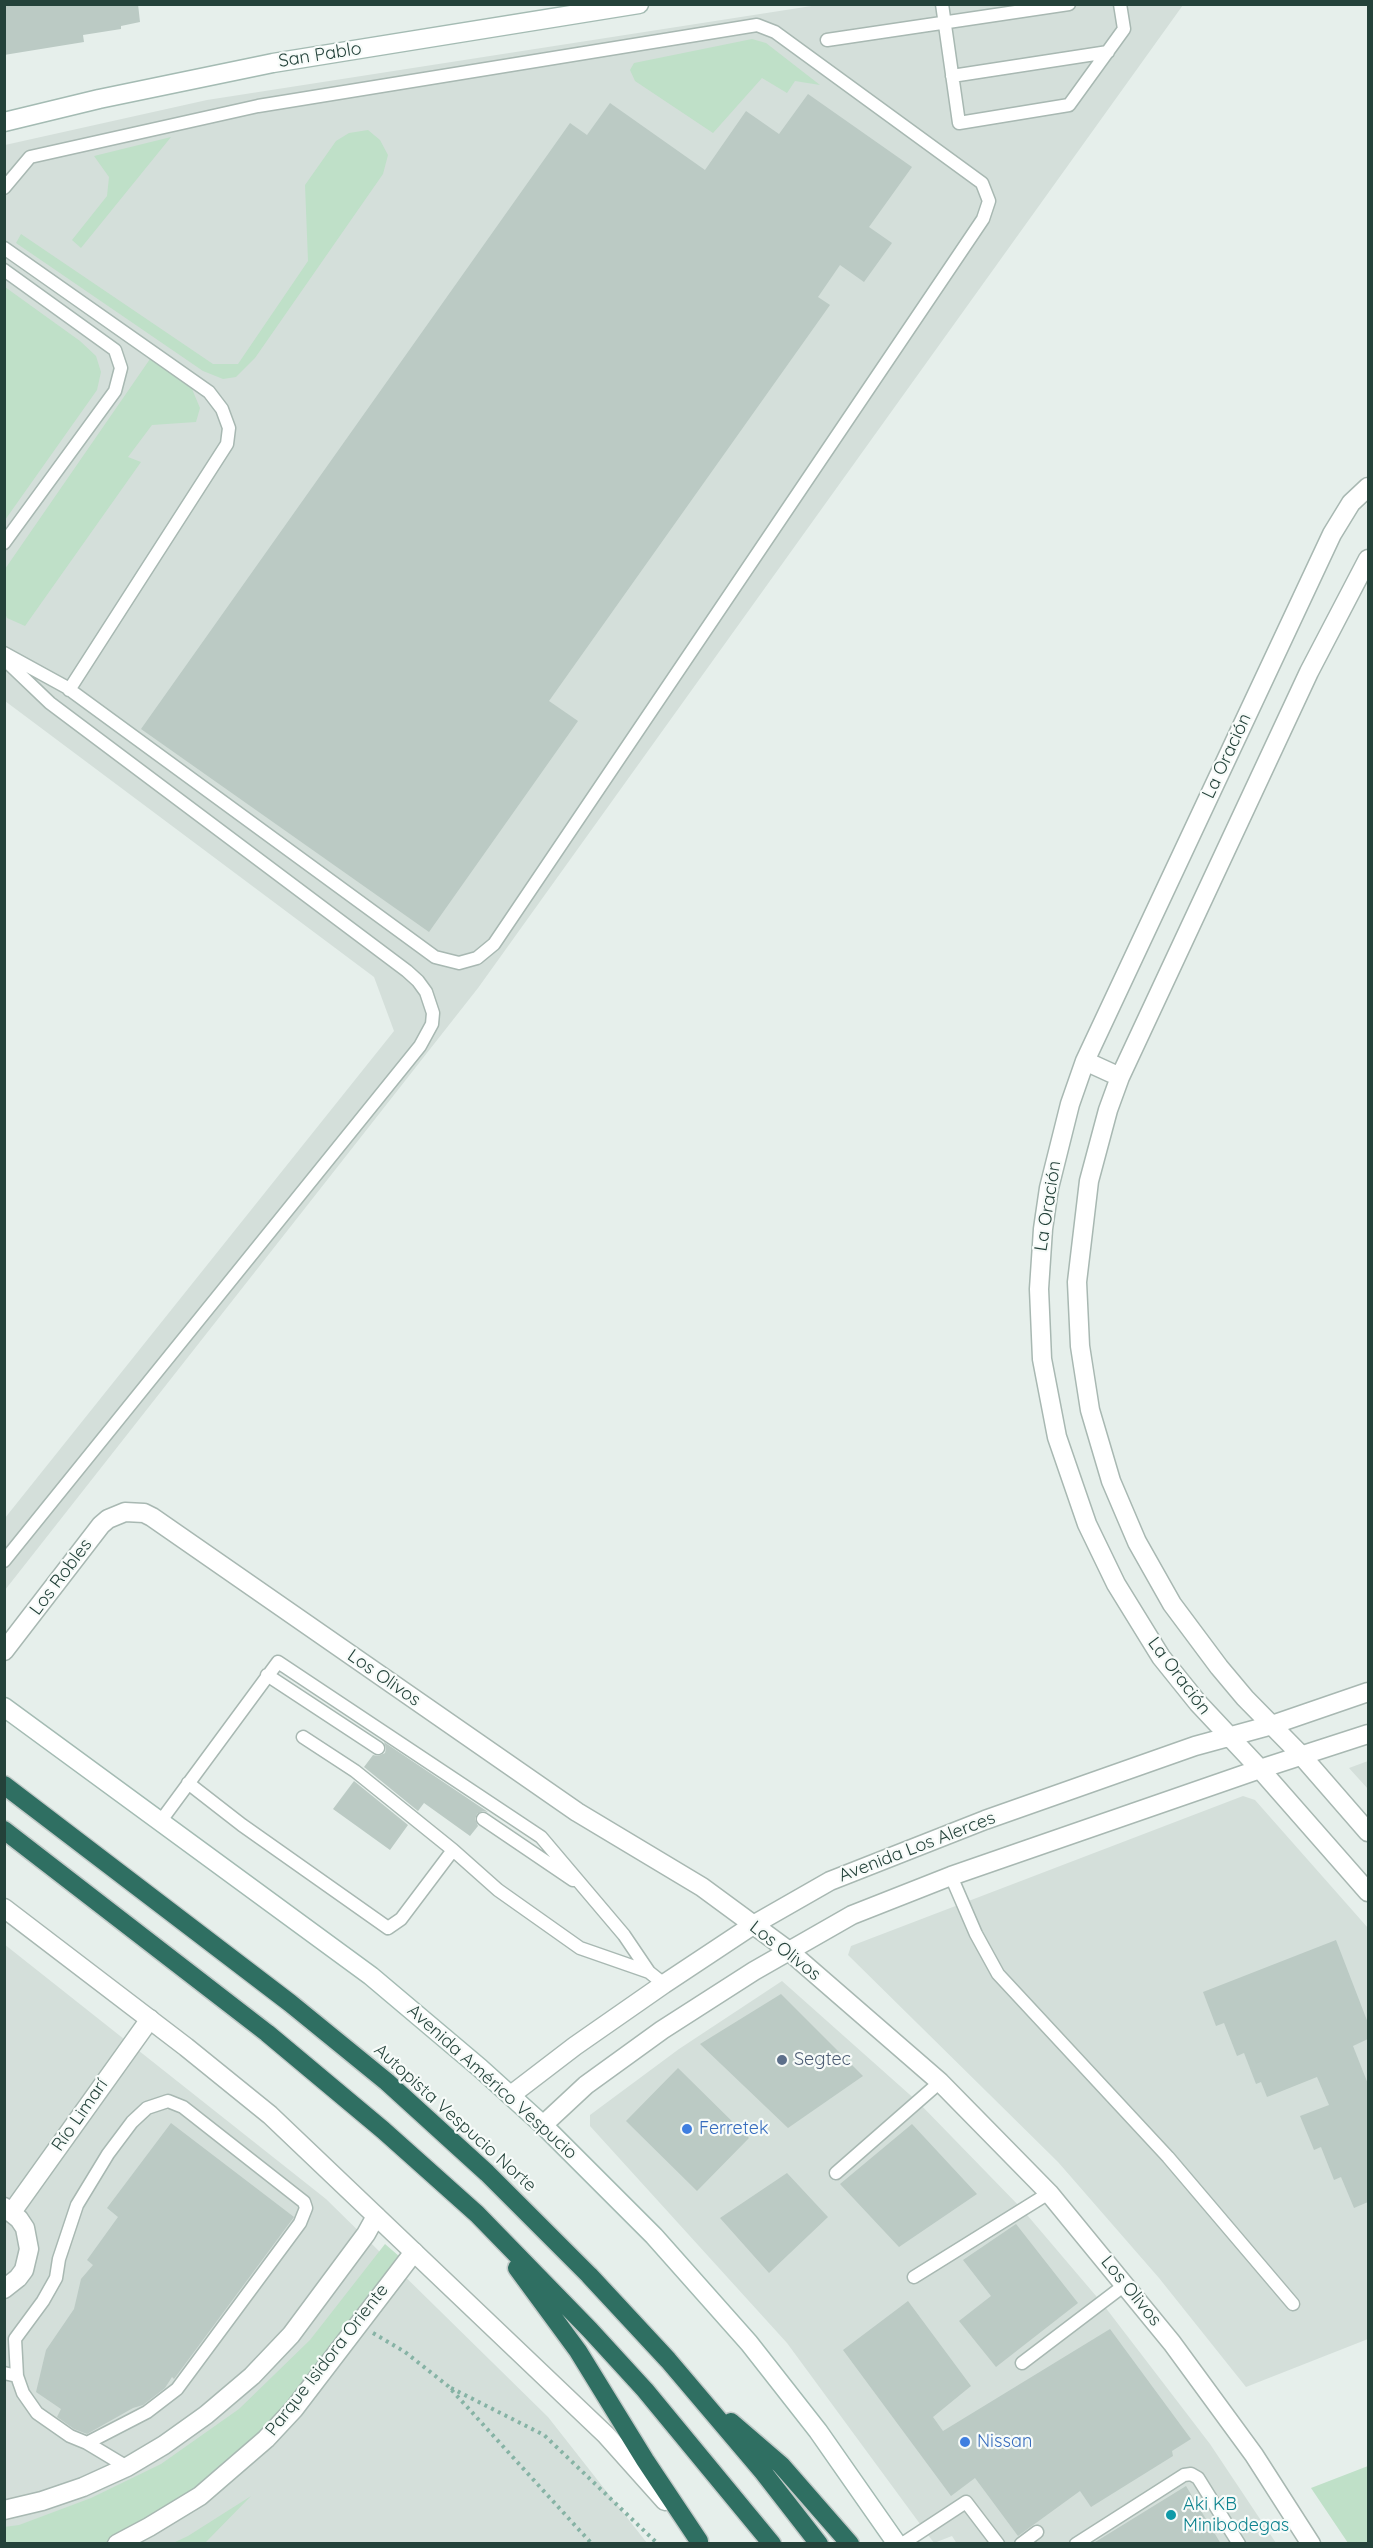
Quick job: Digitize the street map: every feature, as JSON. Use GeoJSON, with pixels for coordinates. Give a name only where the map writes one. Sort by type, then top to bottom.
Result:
{"type":"FeatureCollection","features":[{"type":"Feature","properties":{"kind":"highway","name":"Autopista Vespucio Norte"},"geometry":{"type":"LineString","coordinates":[[4,1785],[290,2003],[387,2082],[487,2173],[628,2315],[707,2405],[819,2544]]}},
{"type":"Feature","properties":{"kind":"highway"},"geometry":{"type":"LineString","coordinates":[[4,1830],[267,2033],[383,2130],[477,2214],[645,2390],[772,2544]]}},
{"type":"Feature","properties":{"kind":"highway"},"geometry":{"type":"LineString","coordinates":[[477,2214],[578,2350],[645,2460],[700,2542]]}},
{"type":"Feature","properties":{"kind":"highway"},"geometry":{"type":"LineString","coordinates":[[707,2405],[752,2438],[781,2465],[850,2544]]}},
{"type":"Feature","properties":{"kind":"street","name":"San Pablo"},"geometry":{"type":"LineString","coordinates":[[4,122],[99,99],[273,63],[639,4]]}},
{"type":"Feature","properties":{"kind":"street","name":"La Oración"},"geometry":{"type":"LineString","coordinates":[[1368,487],[1351,503],[1332,534],[1085,1061],[1058,1148],[1043,1229],[1039,1320],[1048,1398],[1071,1481],[1087,1524],[1116,1584],[1161,1657],[1204,1711],[1260,1769],[1368,1892]]}},
{"type":"Feature","properties":{"kind":"street","name":"La Oración"},"geometry":{"type":"LineString","coordinates":[[1368,559],[1309,672],[1120,1077],[1089,1180],[1080,1250],[1078,1314],[1090,1410],[1111,1481],[1137,1542],[1153,1571],[1172,1604],[1206,1651],[1245,1698],[1301,1755],[1368,1832]]}},
{"type":"Feature","properties":{"kind":"street"},"geometry":{"type":"LineString","coordinates":[[1085,1061],[1120,1077]]}},
{"type":"Feature","properties":{"kind":"street","name":"Los Olivos"},"geometry":{"type":"LineString","coordinates":[[124,1512],[134,1511],[152,1517],[568,1806],[678,1871],[789,1951],[940,2082],[1049,2193],[1126,2284],[1237,2430],[1311,2544]]}},
{"type":"Feature","properties":{"kind":"street","name":"Los Robles"},"geometry":{"type":"LineString","coordinates":[[4,1651],[100,1525],[124,1512]]}},
{"type":"Feature","properties":{"kind":"street","name":"Avenida Los Alerces"},"geometry":{"type":"LineString","coordinates":[[511,2095],[575,2046],[664,1984],[753,1925],[830,1881],[1018,1808],[1195,1746],[1272,1725],[1368,1692]]}},
{"type":"Feature","properties":{"kind":"street","name":"Avenida Américo Vespucio"},"geometry":{"type":"LineString","coordinates":[[4,1707],[296,1919],[370,1976],[511,2095],[654,2236],[749,2343],[818,2431],[897,2544]]}},
{"type":"Feature","properties":{"kind":"street"},"geometry":{"type":"LineString","coordinates":[[543,2125],[586,2085],[662,2030],[789,1951],[852,1915],[951,1876],[1368,1734]]}},
{"type":"Feature","properties":{"kind":"street"},"geometry":{"type":"LineString","coordinates":[[4,1908],[150,2019],[270,2115],[606,2434],[700,2542]]}},
{"type":"Feature","properties":{"kind":"street","name":"Río Limarí"},"geometry":{"type":"LineString","coordinates":[[8,2209],[150,2019]]}},
{"type":"Feature","properties":{"kind":"street"},"geometry":{"type":"LineString","coordinates":[[4,2289],[24,2270],[29,2249],[25,2228],[8,2209]]}},
{"type":"Feature","properties":{"kind":"street"},"geometry":{"type":"LineString","coordinates":[[4,2510],[42,2501],[83,2487],[127,2467],[200,2420],[230,2396],[269,2359],[316,2302],[376,2216]]}},
{"type":"Feature","properties":{"kind":"street","name":"Parque Isidora Oriente"},"geometry":{"type":"LineString","coordinates":[[117,2544],[200,2496],[244,2459],[294,2409],[414,2252]]}},
{"type":"Feature","properties":{"kind":"lane"},"geometry":{"type":"LineString","coordinates":[[942,4],[959,123],[1069,105],[1124,28],[1120,4]]}},
{"type":"Feature","properties":{"kind":"lane"},"geometry":{"type":"LineString","coordinates":[[827,40],[945,25],[1069,4]]}},
{"type":"Feature","properties":{"kind":"lane"},"geometry":{"type":"LineString","coordinates":[[4,188],[30,158],[258,106],[757,25],[775,32],[982,183],[989,201],[983,219],[494,944],[477,958],[459,963],[435,957],[69,690],[4,653]]}},
{"type":"Feature","properties":{"kind":"lane"},"geometry":{"type":"LineString","coordinates":[[952,76],[1108,52]]}},
{"type":"Feature","properties":{"kind":"lane"},"geometry":{"type":"LineString","coordinates":[[4,248],[209,392],[222,409],[229,428],[227,444],[69,690]]}},
{"type":"Feature","properties":{"kind":"lane"},"geometry":{"type":"LineString","coordinates":[[4,270],[115,350],[121,368],[115,391],[4,543]]}},
{"type":"Feature","properties":{"kind":"lane"},"geometry":{"type":"LineString","coordinates":[[4,659],[50,703],[407,971],[426,992],[433,1013],[432,1023],[420,1046],[4,1561]]}},
{"type":"Feature","properties":{"kind":"lane"},"geometry":{"type":"LineString","coordinates":[[160,1822],[278,1662],[541,1837],[589,1891],[624,1935],[649,1972],[664,1984]]}},
{"type":"Feature","properties":{"kind":"lane"},"geometry":{"type":"LineString","coordinates":[[267,1675],[378,1748]]}},
{"type":"Feature","properties":{"kind":"lane"},"geometry":{"type":"LineString","coordinates":[[303,1737],[355,1771],[453,1850],[498,1890],[580,1948],[649,1972]]}},
{"type":"Feature","properties":{"kind":"lane"},"geometry":{"type":"LineString","coordinates":[[188,1784],[388,1928],[401,1919],[453,1850]]}},
{"type":"Feature","properties":{"kind":"lane"},"geometry":{"type":"LineString","coordinates":[[483,1819],[589,1891]]}},
{"type":"Feature","properties":{"kind":"lane"},"geometry":{"type":"LineString","coordinates":[[951,1876],[976,1934],[998,1974],[1168,2157],[1293,2304]]}},
{"type":"Feature","properties":{"kind":"lane"},"geometry":{"type":"LineString","coordinates":[[836,2173],[940,2082]]}},
{"type":"Feature","properties":{"kind":"lane"},"geometry":{"type":"LineString","coordinates":[[87,2443],[147,2412],[177,2389],[300,2223],[306,2208],[304,2202],[183,2107],[168,2101],[147,2108],[132,2122],[108,2154],[77,2205],[59,2259],[56,2278],[43,2301],[15,2339],[11,2375],[37,2413],[70,2436],[87,2443],[127,2467]]}},
{"type":"Feature","properties":{"kind":"lane"},"geometry":{"type":"LineString","coordinates":[[914,2277],[1049,2193]]}},
{"type":"Feature","properties":{"kind":"lane"},"geometry":{"type":"LineString","coordinates":[[1023,2363],[1126,2284]]}},
{"type":"Feature","properties":{"kind":"lane"},"geometry":{"type":"LineString","coordinates":[[1076,2544],[1184,2475],[1191,2474],[1198,2478],[1239,2544]]}},
{"type":"Feature","properties":{"kind":"lane"},"geometry":{"type":"LineString","coordinates":[[903,2544],[923,2528],[966,2502],[998,2544]]}},
{"type":"Feature","properties":{"kind":"lane"},"geometry":{"type":"LineString","coordinates":[[1021,2544],[1037,2532]]}},
{"type":"Feature","properties":{"kind":"path"},"geometry":{"type":"LineString","coordinates":[[358,2324],[405,2352],[448,2386],[592,2544]]}},
{"type":"Feature","properties":{"kind":"path"},"geometry":{"type":"LineString","coordinates":[[448,2386],[544,2435],[658,2544]]}},
{"type":"Feature","properties":{"kind":"shaded area"},"geometry":{"type":"Polygon","coordinates":[[[818,5],[1183,5],[478,988],[5,1590],[5,1518],[394,1031],[374,977],[5,701],[5,145],[207,100],[818,5]]]}},
{"type":"Feature","properties":{"kind":"shaded area"},"geometry":{"type":"Polygon","coordinates":[[[1368,1761],[1368,1789],[1349,1768],[1368,1761]]]}},
{"type":"Feature","properties":{"kind":"shaded area"},"geometry":{"type":"Polygon","coordinates":[[[1243,1796],[1255,1800],[1368,1928],[1368,2339],[1246,2387],[1159,2278],[1058,2162],[848,1955],[851,1946],[1243,1796]]]}},
{"type":"Feature","properties":{"kind":"shaded area"},"geometry":{"type":"Polygon","coordinates":[[[4,1944],[326,2199],[548,2417],[647,2543],[5,2543],[4,1944]]]}},
{"type":"Feature","properties":{"kind":"shaded area"},"geometry":{"type":"Polygon","coordinates":[[[782,1981],[918,2102],[1022,2209],[1102,2303],[1210,2444],[1276,2543],[957,2544],[952,2536],[934,2543],[787,2343],[590,2126],[590,2115],[679,2049],[782,1981]]]}},
{"type":"Feature","properties":{"kind":"green space"},"geometry":{"type":"Polygon","coordinates":[[[752,39],[766,43],[820,85],[795,81],[787,93],[762,78],[713,133],[635,81],[630,70],[634,63],[752,39]]]}},
{"type":"Feature","properties":{"kind":"green space"},"geometry":{"type":"Polygon","coordinates":[[[368,130],[380,140],[388,155],[383,174],[255,358],[236,377],[223,379],[203,371],[16,243],[21,234],[213,364],[238,364],[308,261],[305,185],[336,141],[349,133],[368,130]]]}},
{"type":"Feature","properties":{"kind":"green space"},"geometry":{"type":"Polygon","coordinates":[[[171,137],[81,248],[72,240],[107,196],[109,177],[94,156],[171,137]]]}},
{"type":"Feature","properties":{"kind":"green space"},"geometry":{"type":"Polygon","coordinates":[[[5,287],[80,341],[96,356],[101,372],[97,390],[5,520],[5,287]]]}},
{"type":"Feature","properties":{"kind":"green space"},"geometry":{"type":"Polygon","coordinates":[[[150,359],[192,389],[200,408],[196,422],[152,425],[128,457],[141,462],[25,626],[7,618],[5,569],[150,359]]]}},
{"type":"Feature","properties":{"kind":"green space"},"geometry":{"type":"Polygon","coordinates":[[[385,2244],[400,2257],[344,2333],[278,2414],[234,2458],[174,2508],[106,2543],[5,2543],[4,2527],[19,2525],[91,2498],[161,2464],[239,2409],[310,2340],[385,2244]]]}},
{"type":"Feature","properties":{"kind":"green space"},"geometry":{"type":"Polygon","coordinates":[[[1368,2466],[1368,2543],[1348,2543],[1311,2488],[1368,2466]]]}},
{"type":"Feature","properties":{"kind":"green space"},"geometry":{"type":"Polygon","coordinates":[[[251,2496],[205,2543],[173,2543],[188,2536],[251,2496]]]}},
{"type":"Feature","properties":{"kind":"building"},"geometry":{"type":"Polygon","coordinates":[[[4,4],[138,4],[140,22],[121,26],[121,29],[83,35],[84,42],[4,55],[4,4]]]}},
{"type":"Feature","properties":{"kind":"building"},"geometry":{"type":"Polygon","coordinates":[[[808,94],[912,167],[869,227],[892,243],[864,282],[840,265],[818,297],[830,305],[549,701],[578,721],[429,932],[141,729],[570,123],[587,135],[610,103],[705,170],[746,111],[779,134],[808,94]]]}},
{"type":"Feature","properties":{"kind":"building"},"geometry":{"type":"Polygon","coordinates":[[[384,1742],[488,1812],[483,1811],[477,1814],[475,1819],[478,1826],[470,1836],[424,1803],[418,1811],[364,1767],[373,1755],[378,1756],[385,1753],[384,1742]]]}},
{"type":"Feature","properties":{"kind":"building"},"geometry":{"type":"Polygon","coordinates":[[[354,1781],[408,1825],[390,1850],[333,1809],[354,1781]]]}},
{"type":"Feature","properties":{"kind":"building"},"geometry":{"type":"Polygon","coordinates":[[[1336,1940],[1368,2023],[1368,2039],[1353,2046],[1368,2084],[1368,2202],[1354,2208],[1341,2177],[1334,2180],[1321,2147],[1314,2150],[1300,2116],[1329,2105],[1317,2077],[1267,2097],[1261,2082],[1256,2084],[1244,2053],[1237,2056],[1224,2023],[1216,2026],[1203,1992],[1336,1940]]]}},
{"type":"Feature","properties":{"kind":"building","name":"Segtec"},"geometry":{"type":"Polygon","coordinates":[[[781,1994],[863,2076],[788,2128],[700,2044],[781,1994]]]}},
{"type":"Feature","properties":{"kind":"building","name":"Ferretek"},"geometry":{"type":"Polygon","coordinates":[[[678,2068],[749,2138],[697,2191],[626,2121],[678,2068]]]}},
{"type":"Feature","properties":{"kind":"building"},"geometry":{"type":"Polygon","coordinates":[[[171,2123],[294,2217],[174,2379],[172,2377],[165,2388],[143,2405],[133,2408],[87,2434],[74,2429],[57,2417],[61,2409],[36,2392],[46,2350],[74,2309],[81,2279],[93,2265],[87,2260],[118,2217],[107,2208],[171,2123]]]}},
{"type":"Feature","properties":{"kind":"building"},"geometry":{"type":"Polygon","coordinates":[[[912,2124],[977,2194],[899,2247],[840,2184],[912,2124]]]}},
{"type":"Feature","properties":{"kind":"building"},"geometry":{"type":"Polygon","coordinates":[[[787,2173],[828,2217],[769,2273],[720,2218],[787,2173]]]}},
{"type":"Feature","properties":{"kind":"building"},"geometry":{"type":"Polygon","coordinates":[[[1016,2224],[1078,2303],[996,2367],[959,2321],[991,2296],[963,2260],[1016,2224]]]}},
{"type":"Feature","properties":{"kind":"building"},"geometry":{"type":"Polygon","coordinates":[[[908,2301],[971,2386],[933,2417],[943,2431],[1110,2329],[1191,2439],[1172,2451],[1173,2456],[1091,2507],[1080,2491],[1018,2536],[975,2478],[951,2496],[843,2350],[908,2301]]]}},
{"type":"Feature","properties":{"kind":"building","name":"Aki KB Minibodegas"},"geometry":{"type":"Polygon","coordinates":[[[1186,2486],[1221,2544],[1092,2544],[1186,2486]]]}},
{"type":"Feature","properties":{"kind":"place","name":"Segtec"},"geometry":{"type":"Point","coordinates":[782,2060]}},
{"type":"Feature","properties":{"kind":"place","name":"Ferretek"},"geometry":{"type":"Point","coordinates":[687,2129]}},
{"type":"Feature","properties":{"kind":"place","name":"Nissan"},"geometry":{"type":"Point","coordinates":[965,2442]}},
{"type":"Feature","properties":{"kind":"place","name":"Aki KB Minibodegas"},"geometry":{"type":"Point","coordinates":[1171,2515]}}]}
